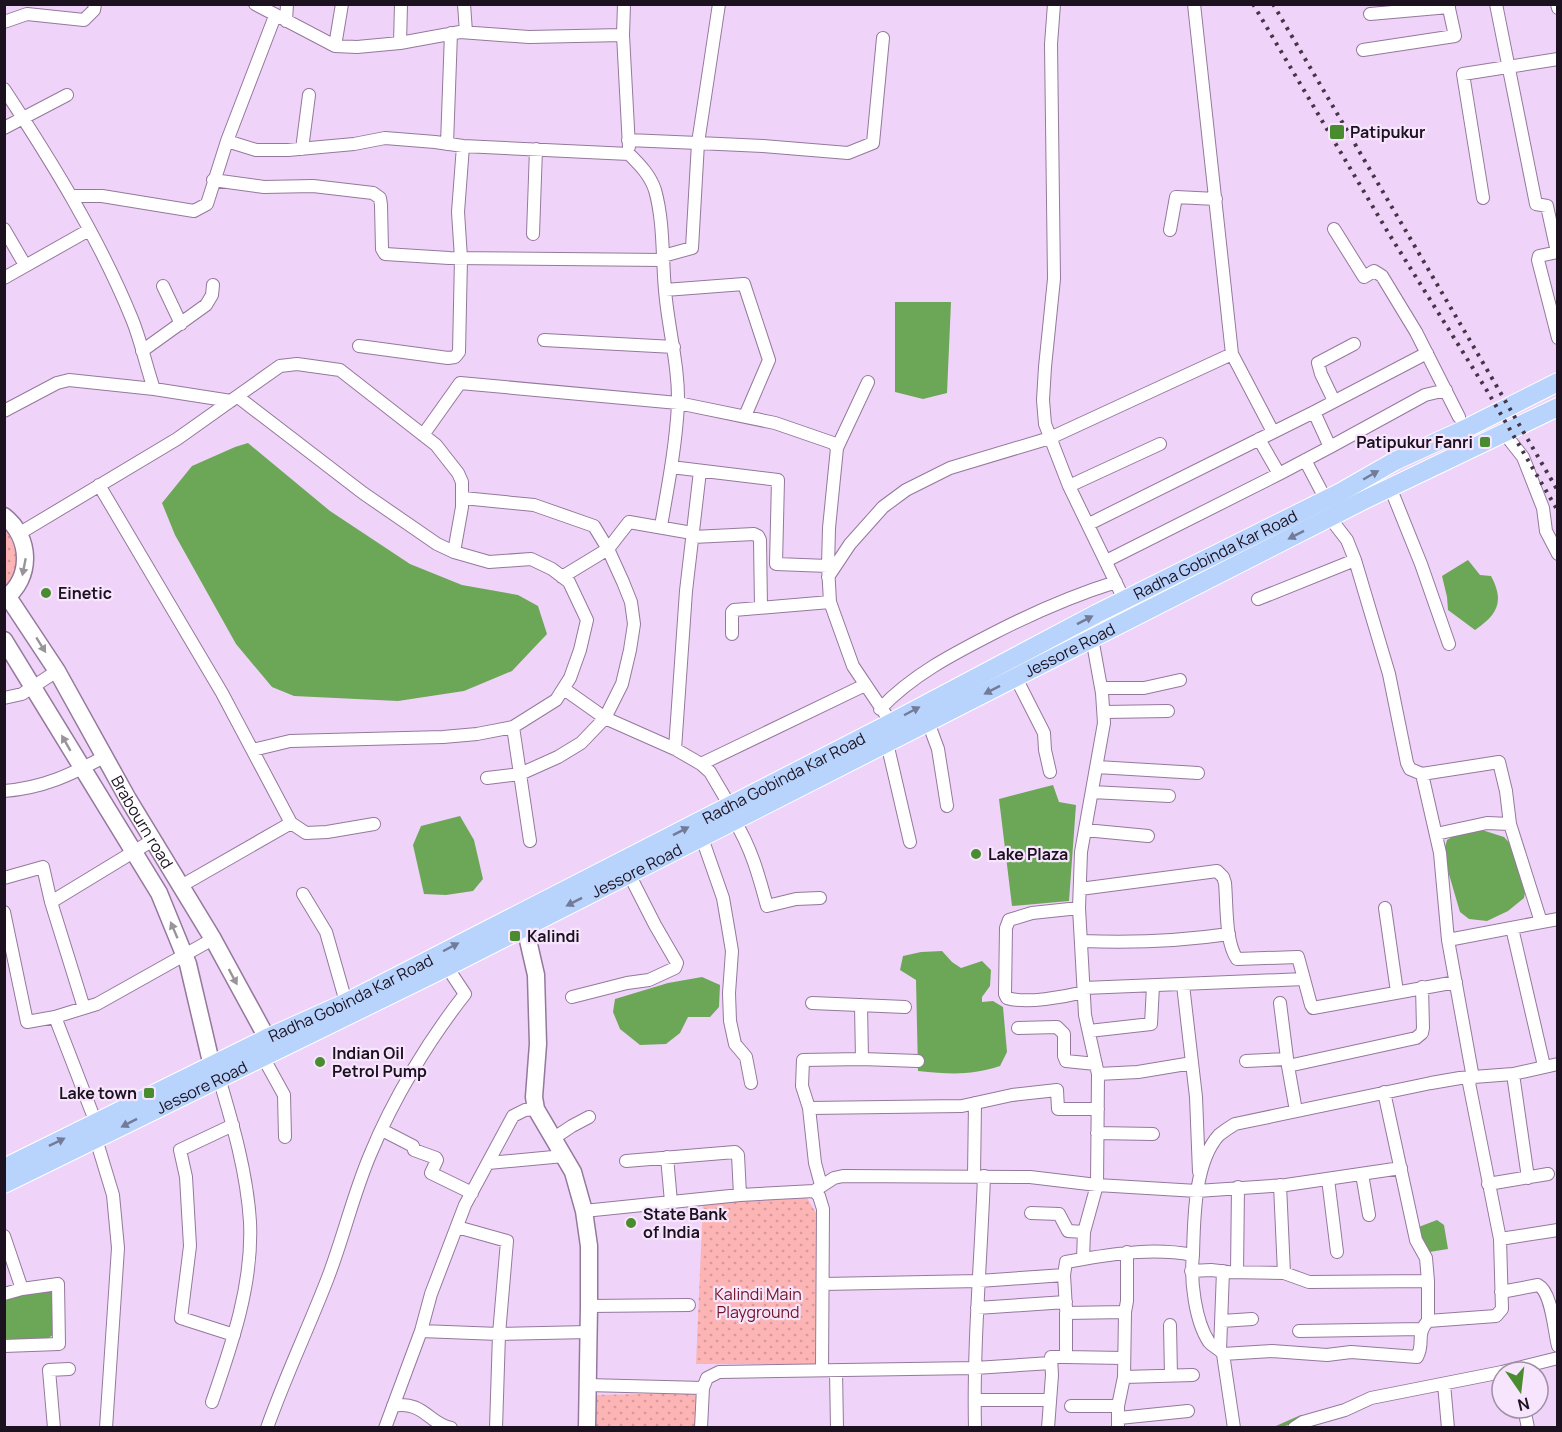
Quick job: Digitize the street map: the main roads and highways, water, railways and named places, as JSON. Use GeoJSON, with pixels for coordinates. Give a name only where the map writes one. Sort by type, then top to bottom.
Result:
{"type":"FeatureCollection","features":[{"type":"Feature","properties":{"kind":"main road","name":"Radha Gobinda Kar Road"},"geometry":{"type":"LineString","coordinates":[[889,728],[1125,600],[1337,501],[1395,461],[1465,429],[1557,382]]}},
{"type":"Feature","properties":{"kind":"main road","name":"Jessore Road"},"geometry":{"type":"LineString","coordinates":[[268,1049],[347,1008],[447,967],[524,919],[629,874],[702,838],[732,813],[889,728],[928,722],[1330,518],[1337,501],[1390,487],[1557,407]]}},
{"type":"Feature","properties":{"kind":"main road","name":"Radha Gobinda Kar Road"},"geometry":{"type":"LineString","coordinates":[[347,1008],[732,813]]}},
{"type":"Feature","properties":{"kind":"main road","name":"Radha Gobinda Kar Road"},"geometry":{"type":"LineString","coordinates":[[4,1168],[96,1131],[268,1049]]}},
{"type":"Feature","properties":{"kind":"main road"},"geometry":{"type":"LineString","coordinates":[[4,1184],[96,1131]]}},
{"type":"Feature","properties":{"kind":"waterway"},"geometry":{"type":"LineString","coordinates":[[1276,1428],[1301,1417]]}},
{"type":"Feature","properties":{"kind":"railway"},"geometry":{"type":"LineString","coordinates":[[1253,4],[1389,234],[1486,389],[1558,511]]}},
{"type":"Feature","properties":{"kind":"railway"},"geometry":{"type":"LineString","coordinates":[[1273,4],[1558,491]]}},
{"type":"Feature","properties":{"kind":"place","name":"Patipukur"},"geometry":{"type":"Point","coordinates":[1337,132]}},
{"type":"Feature","properties":{"kind":"place","name":"Patipukur Fanri"},"geometry":{"type":"Point","coordinates":[1485,442]}},
{"type":"Feature","properties":{"kind":"place","name":"Einetic"},"geometry":{"type":"Point","coordinates":[46,593]}},
{"type":"Feature","properties":{"kind":"place","name":"Lake Plaza"},"geometry":{"type":"Point","coordinates":[976,854]}},
{"type":"Feature","properties":{"kind":"place","name":"Kalindi"},"geometry":{"type":"Point","coordinates":[515,936]}},
{"type":"Feature","properties":{"kind":"place","name":"Indian Oil Petrol Pump"},"geometry":{"type":"Point","coordinates":[320,1062]}},
{"type":"Feature","properties":{"kind":"place","name":"Lake town"},"geometry":{"type":"Point","coordinates":[149,1093]}},
{"type":"Feature","properties":{"kind":"place","name":"State Bank of India"},"geometry":{"type":"Point","coordinates":[631,1223]}},
{"type":"Feature","properties":{"kind":"park label","name":"Kalindi Main Playground"},"geometry":{"type":"Point","coordinates":[758,1303]}}]}
